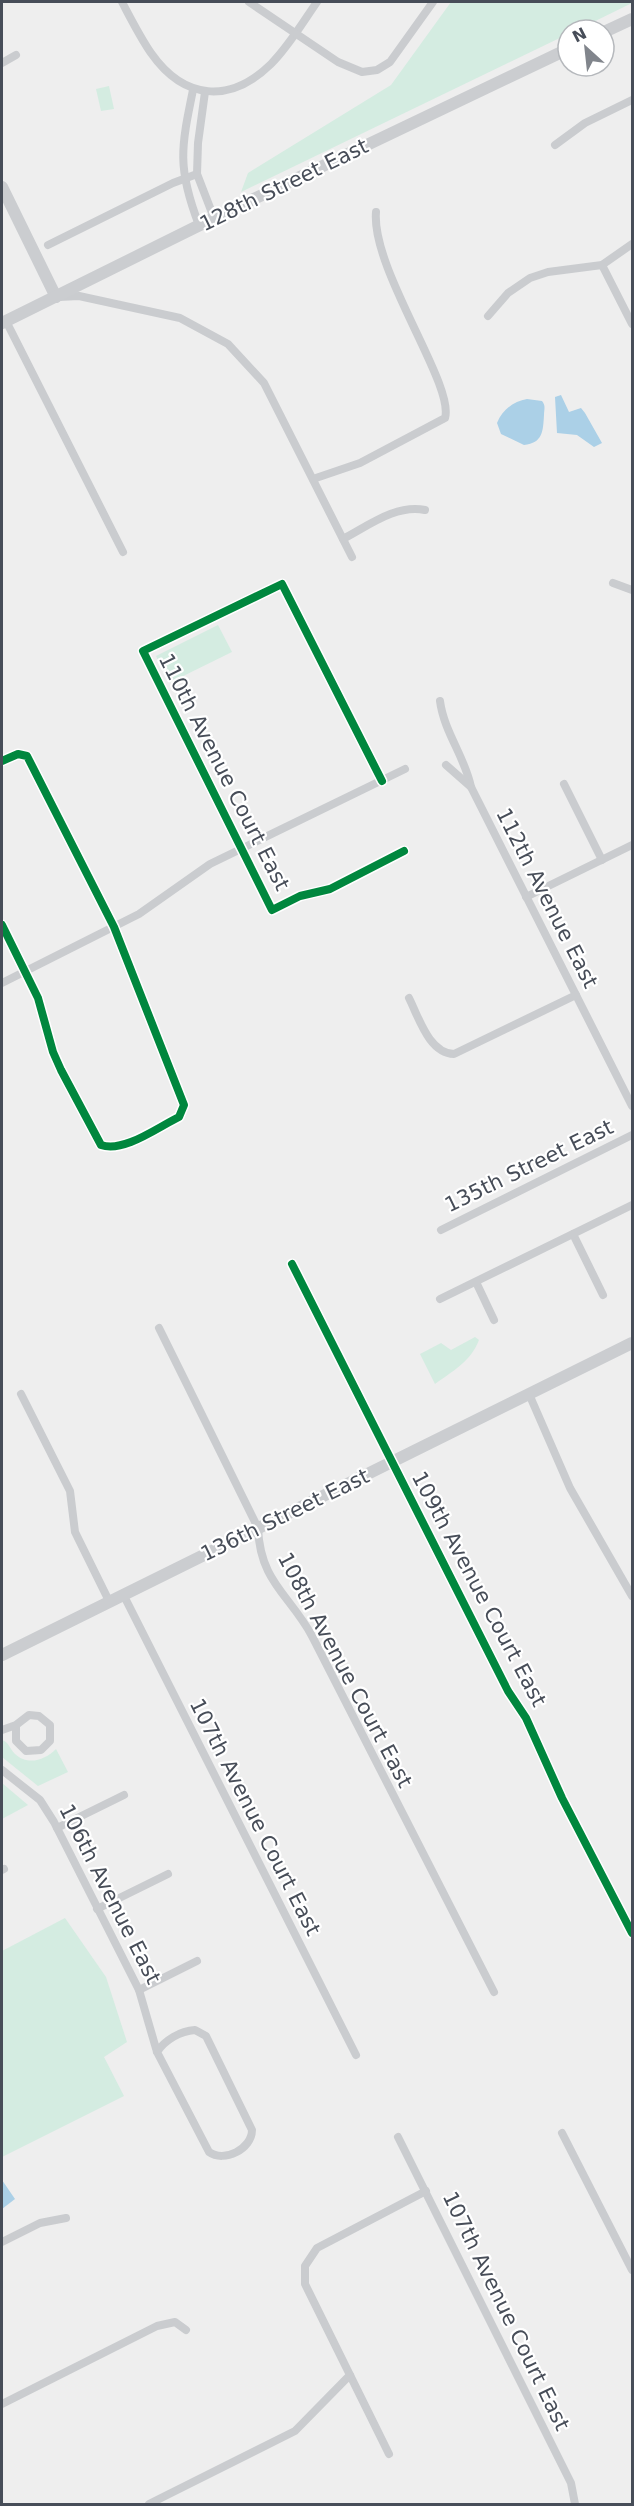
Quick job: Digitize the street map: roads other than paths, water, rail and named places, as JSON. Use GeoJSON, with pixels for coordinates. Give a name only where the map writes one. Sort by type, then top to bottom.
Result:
{"type":"FeatureCollection","features":[{"type":"Feature","properties":{"kind":"street"},"geometry":{"type":"LineString","coordinates":[[122,2],[151,54],[175,79],[193,90],[205,92],[238,86],[260,73],[272,63],[317,2]]}},
{"type":"Feature","properties":{"kind":"street"},"geometry":{"type":"LineString","coordinates":[[249,2],[349,69],[362,72],[372,71],[390,62],[433,2]]}},
{"type":"Feature","properties":{"kind":"street"},"geometry":{"type":"LineString","coordinates":[[616,27],[633,19]]}},
{"type":"Feature","properties":{"kind":"street","name":"128th Street East"},"geometry":{"type":"LineString","coordinates":[[4,322],[214,218],[556,55]]}},
{"type":"Feature","properties":{"kind":"street"},"geometry":{"type":"LineString","coordinates":[[2,63],[16,56]]}},
{"type":"Feature","properties":{"kind":"street"},"geometry":{"type":"LineString","coordinates":[[193,90],[182,154],[184,178],[200,225]]}},
{"type":"Feature","properties":{"kind":"street"},"geometry":{"type":"LineString","coordinates":[[205,92],[198,143],[197,174],[214,218]]}},
{"type":"Feature","properties":{"kind":"street"},"geometry":{"type":"LineString","coordinates":[[555,145],[585,123],[633,100]]}},
{"type":"Feature","properties":{"kind":"street"},"geometry":{"type":"LineString","coordinates":[[48,246],[184,178],[197,174]]}},
{"type":"Feature","properties":{"kind":"street"},"geometry":{"type":"LineString","coordinates":[[2,187],[56,297],[79,296],[180,318],[228,344],[264,383],[352,557]]}},
{"type":"Feature","properties":{"kind":"street"},"geometry":{"type":"LineString","coordinates":[[313,479],[360,463],[445,418],[446,414],[447,408],[437,380],[384,258],[376,232],[376,212]]}},
{"type":"Feature","properties":{"kind":"street"},"geometry":{"type":"LineString","coordinates":[[488,316],[508,293],[530,278],[548,272],[602,265],[633,244]]}},
{"type":"Feature","properties":{"kind":"street"},"geometry":{"type":"LineString","coordinates":[[602,265],[633,324]]}},
{"type":"Feature","properties":{"kind":"street"},"geometry":{"type":"LineString","coordinates":[[4,322],[123,552]]}},
{"type":"Feature","properties":{"kind":"street"},"geometry":{"type":"LineString","coordinates":[[343,538],[400,510],[411,507],[424,510]]}},
{"type":"Feature","properties":{"kind":"street"},"geometry":{"type":"LineString","coordinates":[[613,583],[633,590]]}},
{"type":"Feature","properties":{"kind":"street","name":"110th Avenue Court East"},"geometry":{"type":"LineString","coordinates":[[382,781],[282,584],[143,651],[272,910],[300,896],[330,889],[404,851]]}},
{"type":"Feature","properties":{"kind":"street","name":"112th Avenue East"},"geometry":{"type":"LineString","coordinates":[[440,701],[445,723],[467,770],[471,787],[633,1106]]}},
{"type":"Feature","properties":{"kind":"street"},"geometry":{"type":"LineString","coordinates":[[2,761],[23,754],[27,756],[114,927],[184,1105],[179,1117],[123,1144],[108,1147],[101,1145],[61,1070],[53,1052],[38,998],[2,925]]}},
{"type":"Feature","properties":{"kind":"street"},"geometry":{"type":"LineString","coordinates":[[446,765],[471,787]]}},
{"type":"Feature","properties":{"kind":"street"},"geometry":{"type":"LineString","coordinates":[[2,982],[114,927],[161,901],[210,864],[405,769]]}},
{"type":"Feature","properties":{"kind":"street"},"geometry":{"type":"LineString","coordinates":[[564,784],[602,860]]}},
{"type":"Feature","properties":{"kind":"street"},"geometry":{"type":"LineString","coordinates":[[526,897],[633,845]]}},
{"type":"Feature","properties":{"kind":"street"},"geometry":{"type":"LineString","coordinates":[[409,998],[432,1042],[441,1052],[454,1054],[576,994]]}},
{"type":"Feature","properties":{"kind":"street","name":"135th Street East"},"geometry":{"type":"LineString","coordinates":[[441,1230],[633,1135]]}},
{"type":"Feature","properties":{"kind":"street"},"geometry":{"type":"LineString","coordinates":[[440,1299],[633,1205]]}},
{"type":"Feature","properties":{"kind":"street"},"geometry":{"type":"LineString","coordinates":[[573,1234],[603,1295]]}},
{"type":"Feature","properties":{"kind":"street","name":"109th Avenue Court East"},"geometry":{"type":"LineString","coordinates":[[292,1264],[394,1461],[401,1481],[508,1691],[526,1718],[562,1798],[633,1933]]}},
{"type":"Feature","properties":{"kind":"street"},"geometry":{"type":"LineString","coordinates":[[476,1282],[494,1320]]}},
{"type":"Feature","properties":{"kind":"street","name":"108th Avenue Court East"},"geometry":{"type":"LineString","coordinates":[[159,1328],[258,1528],[259,1542],[270,1576],[310,1633],[494,1992]]}},
{"type":"Feature","properties":{"kind":"street","name":"136th Street East"},"geometry":{"type":"LineString","coordinates":[[2,1655],[633,1343]]}},
{"type":"Feature","properties":{"kind":"street"},"geometry":{"type":"LineString","coordinates":[[21,1394],[70,1491],[75,1532],[109,1601]]}},
{"type":"Feature","properties":{"kind":"street"},"geometry":{"type":"LineString","coordinates":[[529,1394],[570,1488],[633,1596]]}},
{"type":"Feature","properties":{"kind":"street","name":"107th Avenue Court East"},"geometry":{"type":"LineString","coordinates":[[123,1594],[356,2055]]}},
{"type":"Feature","properties":{"kind":"street"},"geometry":{"type":"LineString","coordinates":[[2,1730],[16,1725],[28,1715],[39,1716],[50,1725],[50,1741],[41,1750],[26,1751],[16,1741],[16,1725]]}},
{"type":"Feature","properties":{"kind":"street","name":"106th Avenue East"},"geometry":{"type":"LineString","coordinates":[[2,1770],[40,1800],[57,1828],[139,1990],[157,2052],[209,2152],[215,2156],[223,2156],[236,2152],[247,2144],[252,2137],[252,2130],[206,2036],[195,2030],[183,2032],[166,2042],[157,2052]]}},
{"type":"Feature","properties":{"kind":"street"},"geometry":{"type":"LineString","coordinates":[[57,1828],[124,1795]]}},
{"type":"Feature","properties":{"kind":"street"},"geometry":{"type":"LineString","coordinates":[[97,1909],[168,1874]]}},
{"type":"Feature","properties":{"kind":"street"},"geometry":{"type":"LineString","coordinates":[[139,1990],[197,1961]]}},
{"type":"Feature","properties":{"kind":"street"},"geometry":{"type":"LineString","coordinates":[[562,2133],[633,2270]]}},
{"type":"Feature","properties":{"kind":"street","name":"107th Avenue Court East"},"geometry":{"type":"LineString","coordinates":[[398,2137],[571,2483],[574,2505]]}},
{"type":"Feature","properties":{"kind":"street"},"geometry":{"type":"LineString","coordinates":[[389,2454],[305,2284],[306,2264],[317,2248],[426,2191]]}},
{"type":"Feature","properties":{"kind":"street"},"geometry":{"type":"LineString","coordinates":[[2,2242],[40,2223],[66,2218]]}},
{"type":"Feature","properties":{"kind":"street"},"geometry":{"type":"LineString","coordinates":[[2,2404],[157,2326],[175,2322],[186,2331]]}},
{"type":"Feature","properties":{"kind":"street"},"geometry":{"type":"LineString","coordinates":[[148,2505],[295,2431],[350,2375]]}},
{"type":"Feature","properties":{"kind":"water"},"geometry":{"type":"Polygon","coordinates":[[[561,395],[569,412],[581,408],[602,443],[594,447],[577,435],[557,433],[555,397],[561,395]]]}},
{"type":"Feature","properties":{"kind":"water"},"geometry":{"type":"Polygon","coordinates":[[[527,399],[542,401],[544,404],[543,426],[541,435],[535,442],[524,445],[501,434],[497,423],[509,407],[527,399]]]}},
{"type":"Feature","properties":{"kind":"water"},"geometry":{"type":"Polygon","coordinates":[[[2,2180],[15,2199],[2,2209],[2,2180]]]}}]}
